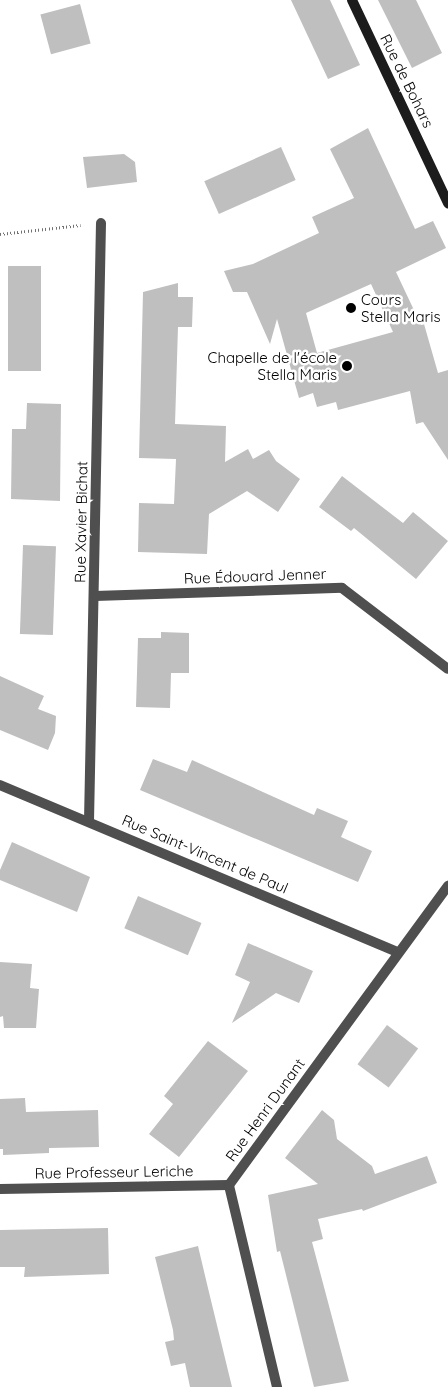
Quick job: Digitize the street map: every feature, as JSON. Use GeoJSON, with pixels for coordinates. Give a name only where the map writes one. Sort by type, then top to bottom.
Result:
{"type":"FeatureCollection","features":[{"type":"Feature","properties":{"kind":"main road","name":"Rue de Bohars"},"geometry":{"type":"LineString","coordinates":[[352,0],[448,203]]}},
{"type":"Feature","properties":{"kind":"street","name":"Rue Xavier Bichat"},"geometry":{"type":"LineString","coordinates":[[89,822],[101,223]]}},
{"type":"Feature","properties":{"kind":"street","name":"Rue Édouard Jenner"},"geometry":{"type":"LineString","coordinates":[[95,596],[342,588],[448,669]]}},
{"type":"Feature","properties":{"kind":"street","name":"Rue Saint-Vincent de Paul"},"geometry":{"type":"LineString","coordinates":[[0,785],[398,952]]}},
{"type":"Feature","properties":{"kind":"street","name":"Rue Henri Dunant"},"geometry":{"type":"LineString","coordinates":[[277,1387],[229,1185],[448,886]]}},
{"type":"Feature","properties":{"kind":"street","name":"Rue Professeur Leriche"},"geometry":{"type":"LineString","coordinates":[[0,1189],[229,1185]]}},
{"type":"Feature","properties":{"kind":"path"},"geometry":{"type":"LineString","coordinates":[[0,234],[101,223]]}},
{"type":"Feature","properties":{"kind":"building"},"geometry":{"type":"Polygon","coordinates":[[[291,0],[330,0],[360,65],[328,79],[291,0]]]}},
{"type":"Feature","properties":{"kind":"building"},"geometry":{"type":"Polygon","coordinates":[[[378,0],[416,0],[442,53],[412,68],[378,0]]]}},
{"type":"Feature","properties":{"kind":"building"},"geometry":{"type":"Polygon","coordinates":[[[80,4],[91,44],[51,54],[40,15],[80,4]]]}},
{"type":"Feature","properties":{"kind":"building","name":"Cours Stella Maris"},"geometry":{"type":"Polygon","coordinates":[[[368,128],[415,229],[433,221],[446,248],[396,272],[421,325],[424,324],[438,373],[448,370],[448,460],[423,422],[416,424],[410,391],[338,410],[336,402],[317,407],[313,393],[299,398],[277,319],[270,344],[247,292],[233,292],[224,271],[253,264],[319,233],[312,217],[354,198],[330,149],[368,128]],[[371,284],[306,313],[317,353],[393,332],[371,284]]]}},
{"type":"Feature","properties":{"kind":"building"},"geometry":{"type":"Polygon","coordinates":[[[281,147],[296,180],[219,214],[204,181],[281,147]]]}},
{"type":"Feature","properties":{"kind":"building"},"geometry":{"type":"Polygon","coordinates":[[[124,154],[135,162],[137,182],[87,188],[83,157],[124,154]]]}},
{"type":"Feature","properties":{"kind":"building"},"geometry":{"type":"Polygon","coordinates":[[[8,266],[41,266],[41,371],[8,371],[8,266]]]}},
{"type":"Feature","properties":{"kind":"building"},"geometry":{"type":"Polygon","coordinates":[[[178,283],[178,297],[193,297],[192,327],[178,327],[175,424],[226,426],[225,462],[248,449],[253,459],[269,450],[276,461],[300,479],[278,512],[247,491],[209,514],[207,554],[138,552],[139,503],[174,504],[176,459],[139,458],[143,292],[178,283]]]}},
{"type":"Feature","properties":{"kind":"building"},"geometry":{"type":"Polygon","coordinates":[[[27,403],[61,404],[60,501],[11,499],[12,429],[26,429],[27,403]]]}},
{"type":"Feature","properties":{"kind":"building"},"geometry":{"type":"Polygon","coordinates":[[[342,476],[403,523],[413,512],[448,541],[416,579],[354,528],[351,531],[319,507],[342,476]]]}},
{"type":"Feature","properties":{"kind":"building"},"geometry":{"type":"Polygon","coordinates":[[[23,545],[56,546],[53,635],[20,634],[23,545]]]}},
{"type":"Feature","properties":{"kind":"building"},"geometry":{"type":"Polygon","coordinates":[[[161,632],[189,633],[189,673],[171,673],[170,708],[136,707],[138,638],[161,638],[161,632]]]}},
{"type":"Feature","properties":{"kind":"building"},"geometry":{"type":"Polygon","coordinates":[[[0,676],[44,696],[38,709],[56,716],[55,733],[48,750],[0,730],[0,676]]]}},
{"type":"Feature","properties":{"kind":"building"},"geometry":{"type":"Polygon","coordinates":[[[153,759],[187,772],[192,760],[314,815],[317,808],[348,821],[341,837],[372,851],[358,882],[140,790],[153,759]]]}},
{"type":"Feature","properties":{"kind":"building"},"geometry":{"type":"Polygon","coordinates":[[[12,842],[90,877],[77,912],[0,880],[0,870],[12,842]]]}},
{"type":"Feature","properties":{"kind":"building"},"geometry":{"type":"Polygon","coordinates":[[[138,896],[202,923],[188,955],[124,928],[138,896]]]}},
{"type":"Feature","properties":{"kind":"building"},"geometry":{"type":"Polygon","coordinates":[[[248,943],[313,971],[299,1003],[276,993],[232,1023],[250,982],[235,975],[248,943]]]}},
{"type":"Feature","properties":{"kind":"building"},"geometry":{"type":"Polygon","coordinates":[[[0,962],[32,964],[30,988],[39,989],[36,1028],[4,1028],[3,1016],[0,1017],[0,962]]]}},
{"type":"Feature","properties":{"kind":"building"},"geometry":{"type":"Polygon","coordinates":[[[387,1025],[418,1048],[389,1088],[358,1064],[387,1025]]]}},
{"type":"Feature","properties":{"kind":"building"},"geometry":{"type":"Polygon","coordinates":[[[208,1041],[248,1071],[179,1157],[149,1134],[173,1104],[164,1096],[208,1041]]]}},
{"type":"Feature","properties":{"kind":"building"},"geometry":{"type":"Polygon","coordinates":[[[25,1098],[26,1112],[98,1110],[99,1147],[49,1148],[49,1153],[3,1155],[3,1149],[0,1149],[0,1099],[25,1098]]]}},
{"type":"Feature","properties":{"kind":"building"},"geometry":{"type":"Polygon","coordinates":[[[322,1110],[334,1120],[337,1139],[372,1166],[375,1174],[427,1156],[437,1183],[363,1211],[362,1209],[318,1219],[323,1239],[312,1242],[349,1381],[314,1387],[280,1251],[277,1252],[268,1195],[318,1184],[285,1158],[322,1110]]]}},
{"type":"Feature","properties":{"kind":"building"},"geometry":{"type":"Polygon","coordinates":[[[108,1228],[109,1274],[24,1277],[25,1267],[0,1267],[0,1230],[108,1228]]]}},
{"type":"Feature","properties":{"kind":"building"},"geometry":{"type":"Polygon","coordinates":[[[198,1246],[232,1387],[190,1387],[185,1363],[171,1366],[165,1342],[174,1340],[173,1330],[155,1257],[198,1246]]]}},
{"type":"Feature","properties":{"kind":"place","name":"Cours Stella Maris"},"geometry":{"type":"Point","coordinates":[351,308]}},
{"type":"Feature","properties":{"kind":"place","name":"Chapelle de l'école Stella Maris"},"geometry":{"type":"Point","coordinates":[347,366]}}]}
